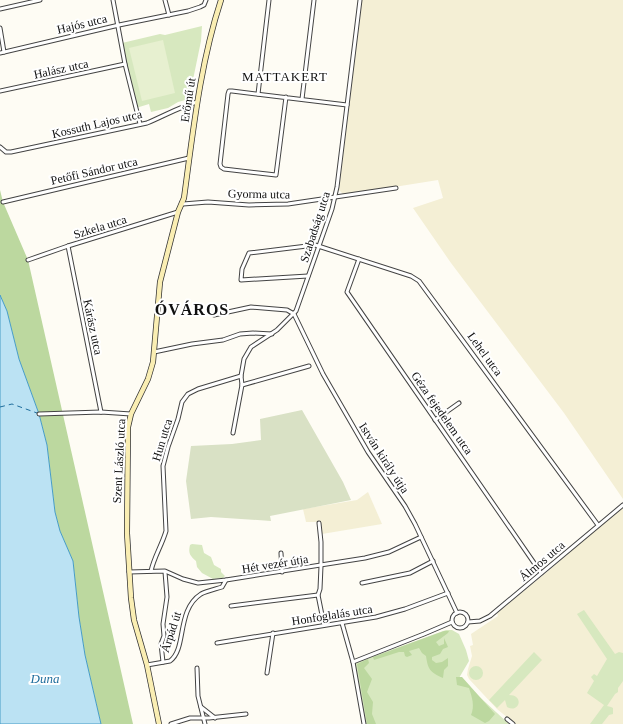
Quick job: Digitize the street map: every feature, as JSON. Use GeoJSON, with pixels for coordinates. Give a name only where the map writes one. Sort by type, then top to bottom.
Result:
{"type":"FeatureCollection","features":[{"type":"Feature","properties":{"kind":"street"},"geometry":{"type":"LineString","coordinates":[[0,9],[40,0]]}},
{"type":"Feature","properties":{"kind":"street"},"geometry":{"type":"LineString","coordinates":[[114,0],[126,64],[140,124]]}},
{"type":"Feature","properties":{"kind":"street"},"geometry":{"type":"LineString","coordinates":[[165,0],[169,15]]}},
{"type":"Feature","properties":{"kind":"street","name":"Hajós utca"},"geometry":{"type":"LineString","coordinates":[[0,53],[119,25],[169,15],[200,7],[204,5],[206,0]]}},
{"type":"Feature","properties":{"kind":"street","name":"Erőmű út"},"geometry":{"type":"LineString","coordinates":[[183,204],[197,102],[207,49],[221,0]]}},
{"type":"Feature","properties":{"kind":"street"},"geometry":{"type":"LineString","coordinates":[[258,94],[269,0]]}},
{"type":"Feature","properties":{"kind":"street"},"geometry":{"type":"LineString","coordinates":[[302,99],[314,0]]}},
{"type":"Feature","properties":{"kind":"street","name":"Szabadság utca"},"geometry":{"type":"LineString","coordinates":[[233,433],[242,386],[241,376],[244,358],[255,344],[272,334],[294,314],[298,307],[335,197],[360,0]]}},
{"type":"Feature","properties":{"kind":"street"},"geometry":{"type":"LineString","coordinates":[[0,28],[4,52]]}},
{"type":"Feature","properties":{"kind":"street","name":"Halász utca"},"geometry":{"type":"LineString","coordinates":[[0,91],[126,64]]}},
{"type":"Feature","properties":{"kind":"street"},"geometry":{"type":"LineString","coordinates":[[286,97],[276,175],[224,169],[221,167],[220,164],[229,91],[286,97],[347,105]]}},
{"type":"Feature","properties":{"kind":"street","name":"Kossuth Lajos utca"},"geometry":{"type":"LineString","coordinates":[[0,147],[6,152],[11,152],[140,124],[156,120],[183,106],[197,102]]}},
{"type":"Feature","properties":{"kind":"street","name":"Petőfi Sándor utca"},"geometry":{"type":"LineString","coordinates":[[2,202],[189,158]]}},
{"type":"Feature","properties":{"kind":"street","name":"Gyorma utca"},"geometry":{"type":"LineString","coordinates":[[183,204],[208,202],[270,205],[304,203],[396,188]]}},
{"type":"Feature","properties":{"kind":"street","name":"Szent László utca"},"geometry":{"type":"LineString","coordinates":[[160,724],[147,665],[132,609],[127,533],[128,427],[131,414],[151,371],[160,282],[178,212],[183,204]]}},
{"type":"Feature","properties":{"kind":"street","name":"Szkela utca"},"geometry":{"type":"LineString","coordinates":[[28,260],[178,212]]}},
{"type":"Feature","properties":{"kind":"street"},"geometry":{"type":"LineString","coordinates":[[308,276],[241,280],[242,269],[249,253],[313,245],[319,246]]}},
{"type":"Feature","properties":{"kind":"street","name":"Kárász utca"},"geometry":{"type":"LineString","coordinates":[[68,246],[101,412]]}},
{"type":"Feature","properties":{"kind":"street","name":"Lehel utca"},"geometry":{"type":"LineString","coordinates":[[319,246],[416,278],[422,284],[598,525]]}},
{"type":"Feature","properties":{"kind":"street","name":"Géza fejedelem utca"},"geometry":{"type":"LineString","coordinates":[[359,259],[347,292],[541,573]]}},
{"type":"Feature","properties":{"kind":"street"},"geometry":{"type":"LineString","coordinates":[[214,315],[252,308],[287,310],[294,314]]}},
{"type":"Feature","properties":{"kind":"street","name":"István király útja"},"geometry":{"type":"LineString","coordinates":[[294,314],[323,374],[371,456],[405,506],[458,613]]}},
{"type":"Feature","properties":{"kind":"street"},"geometry":{"type":"LineString","coordinates":[[154,352],[192,344],[223,340],[240,334],[253,332],[272,334]]}},
{"type":"Feature","properties":{"kind":"street"},"geometry":{"type":"LineString","coordinates":[[242,386],[309,366]]}},
{"type":"Feature","properties":{"kind":"street","name":"Hun utca"},"geometry":{"type":"LineString","coordinates":[[151,571],[153,561],[166,531],[163,466],[182,402],[188,394],[198,389],[241,376]]}},
{"type":"Feature","properties":{"kind":"street"},"geometry":{"type":"LineString","coordinates":[[435,420],[459,404]]}},
{"type":"Feature","properties":{"kind":"street"},"geometry":{"type":"LineString","coordinates":[[39,414],[101,412],[131,414]]}},
{"type":"Feature","properties":{"kind":"street","name":"Álmos utca"},"geometry":{"type":"LineString","coordinates":[[468,622],[480,621],[490,616],[623,505]]}},
{"type":"Feature","properties":{"kind":"street"},"geometry":{"type":"LineString","coordinates":[[319,523],[321,566],[320,589],[318,595],[324,625]]}},
{"type":"Feature","properties":{"kind":"street","name":"Hét vezér útja"},"geometry":{"type":"LineString","coordinates":[[129,572],[165,572],[198,583],[226,580],[321,566],[380,555],[399,548],[421,537]]}},
{"type":"Feature","properties":{"kind":"street"},"geometry":{"type":"LineString","coordinates":[[281,553],[282,572]]}},
{"type":"Feature","properties":{"kind":"street"},"geometry":{"type":"LineString","coordinates":[[362,583],[410,572],[433,561]]}},
{"type":"Feature","properties":{"kind":"street"},"geometry":{"type":"LineString","coordinates":[[163,662],[161,644],[164,636],[163,624],[167,597],[165,572]]}},
{"type":"Feature","properties":{"kind":"street","name":"Árpád út"},"geometry":{"type":"LineString","coordinates":[[147,665],[170,661],[175,656],[185,616],[192,604],[202,594],[222,587],[226,580]]}},
{"type":"Feature","properties":{"kind":"street","name":"Honfoglalás utca"},"geometry":{"type":"LineString","coordinates":[[217,643],[390,614],[448,593]]}},
{"type":"Feature","properties":{"kind":"street"},"geometry":{"type":"LineString","coordinates":[[231,606],[318,595]]}},
{"type":"Feature","properties":{"kind":"street"},"geometry":{"type":"LineString","coordinates":[[353,662],[452,622],[453,617],[458,613],[465,614],[468,618],[466,626],[459,628],[454,626],[452,622]]}},
{"type":"Feature","properties":{"kind":"street"},"geometry":{"type":"LineString","coordinates":[[342,623],[353,662],[364,724]]}},
{"type":"Feature","properties":{"kind":"street"},"geometry":{"type":"LineString","coordinates":[[268,673],[273,633]]}},
{"type":"Feature","properties":{"kind":"street"},"geometry":{"type":"LineString","coordinates":[[197,668],[198,696],[205,724]]}},
{"type":"Feature","properties":{"kind":"street"},"geometry":{"type":"LineString","coordinates":[[200,706],[215,718]]}},
{"type":"Feature","properties":{"kind":"street"},"geometry":{"type":"LineString","coordinates":[[171,724],[190,718],[215,718],[246,714]]}},
{"type":"Feature","properties":{"kind":"street"},"geometry":{"type":"LineString","coordinates":[[507,719],[513,724]]}},
{"type":"Feature","properties":{"kind":"shaded area"},"geometry":{"type":"Polygon","coordinates":[[[362,0],[623,0],[623,499],[564,413],[451,263],[413,208],[443,198],[438,180],[344,195],[339,190],[362,0]]]}},
{"type":"Feature","properties":{"kind":"shaded area"},"geometry":{"type":"Polygon","coordinates":[[[368,492],[382,524],[322,534],[321,522],[306,522],[303,509],[357,500],[368,492]]]}},
{"type":"Feature","properties":{"kind":"shaded area"},"geometry":{"type":"Polygon","coordinates":[[[623,506],[623,724],[515,724],[497,709],[467,675],[472,656],[470,646],[473,645],[471,634],[498,616],[497,613],[623,506]]]}},
{"type":"Feature","properties":{"kind":"green space"},"geometry":{"type":"Polygon","coordinates":[[[202,26],[201,41],[189,99],[178,102],[168,108],[151,112],[149,104],[136,108],[122,43],[202,26]]]}},
{"type":"Feature","properties":{"kind":"green space"},"geometry":{"type":"Polygon","coordinates":[[[163,40],[175,93],[142,101],[129,48],[163,40]]]}},
{"type":"Feature","properties":{"kind":"green space"},"geometry":{"type":"Polygon","coordinates":[[[0,190],[3,202],[28,260],[133,724],[101,724],[85,655],[73,561],[60,531],[55,512],[47,445],[39,414],[19,359],[7,311],[0,295],[0,190]]]}},
{"type":"Feature","properties":{"kind":"green space"},"geometry":{"type":"Polygon","coordinates":[[[302,410],[343,482],[351,500],[270,516],[271,521],[211,517],[191,519],[186,481],[191,446],[232,444],[261,440],[260,419],[302,410]]]}},
{"type":"Feature","properties":{"kind":"green space"},"geometry":{"type":"Polygon","coordinates":[[[192,544],[202,545],[204,553],[211,557],[214,565],[221,569],[221,572],[225,576],[223,578],[213,579],[202,573],[197,567],[196,561],[190,554],[189,548],[192,544]]]}},
{"type":"Feature","properties":{"kind":"green space"},"geometry":{"type":"Polygon","coordinates":[[[584,610],[615,654],[619,652],[623,653],[623,681],[618,688],[618,692],[607,706],[613,708],[613,714],[609,715],[602,724],[590,724],[604,705],[587,693],[594,681],[591,677],[594,674],[597,676],[607,659],[577,614],[584,610]]]}},
{"type":"Feature","properties":{"kind":"green space"},"geometry":{"type":"Polygon","coordinates":[[[446,630],[452,630],[459,634],[469,661],[459,678],[509,724],[366,724],[355,663],[446,630]]]}},
{"type":"Feature","properties":{"kind":"green space"},"geometry":{"type":"Polygon","coordinates":[[[444,631],[449,631],[436,642],[439,646],[444,644],[444,638],[448,647],[443,649],[440,654],[432,657],[432,660],[436,663],[442,662],[448,658],[448,666],[444,670],[443,678],[430,670],[426,656],[419,648],[409,651],[412,655],[407,657],[405,656],[404,652],[399,652],[374,660],[373,657],[444,631]]]}},
{"type":"Feature","properties":{"kind":"green space"},"geometry":{"type":"Polygon","coordinates":[[[534,652],[542,660],[509,695],[517,698],[519,701],[517,706],[515,708],[507,707],[505,700],[497,708],[489,700],[534,652]]]}},
{"type":"Feature","properties":{"kind":"green space"},"geometry":{"type":"Polygon","coordinates":[[[368,659],[369,663],[364,668],[372,679],[367,692],[373,702],[372,714],[376,724],[367,724],[357,664],[368,659]]]}},
{"type":"Feature","properties":{"kind":"green space"},"geometry":{"type":"Polygon","coordinates":[[[473,666],[479,666],[483,670],[483,676],[479,680],[473,680],[469,676],[469,670],[473,666]]]}},
{"type":"Feature","properties":{"kind":"green space"},"geometry":{"type":"Polygon","coordinates":[[[456,677],[462,677],[495,714],[489,721],[485,723],[471,715],[473,705],[469,688],[457,685],[456,677]]]}},
{"type":"Feature","properties":{"kind":"water","name":"Duna"},"geometry":{"type":"Polygon","coordinates":[[[0,295],[7,311],[19,359],[39,414],[47,445],[55,512],[60,531],[73,561],[85,655],[101,724],[0,724],[0,295]]]}},
{"type":"Feature","properties":{"kind":"ferry route"},"geometry":{"type":"LineString","coordinates":[[0,407],[12,404],[37,413]]}},
{"type":"Feature","properties":{"kind":"district","name":"MATTAKERT"},"geometry":{"type":"Point","coordinates":[285,76]}},
{"type":"Feature","properties":{"kind":"district","name":"ÓVÁROS"},"geometry":{"type":"Point","coordinates":[192,309]}}]}
